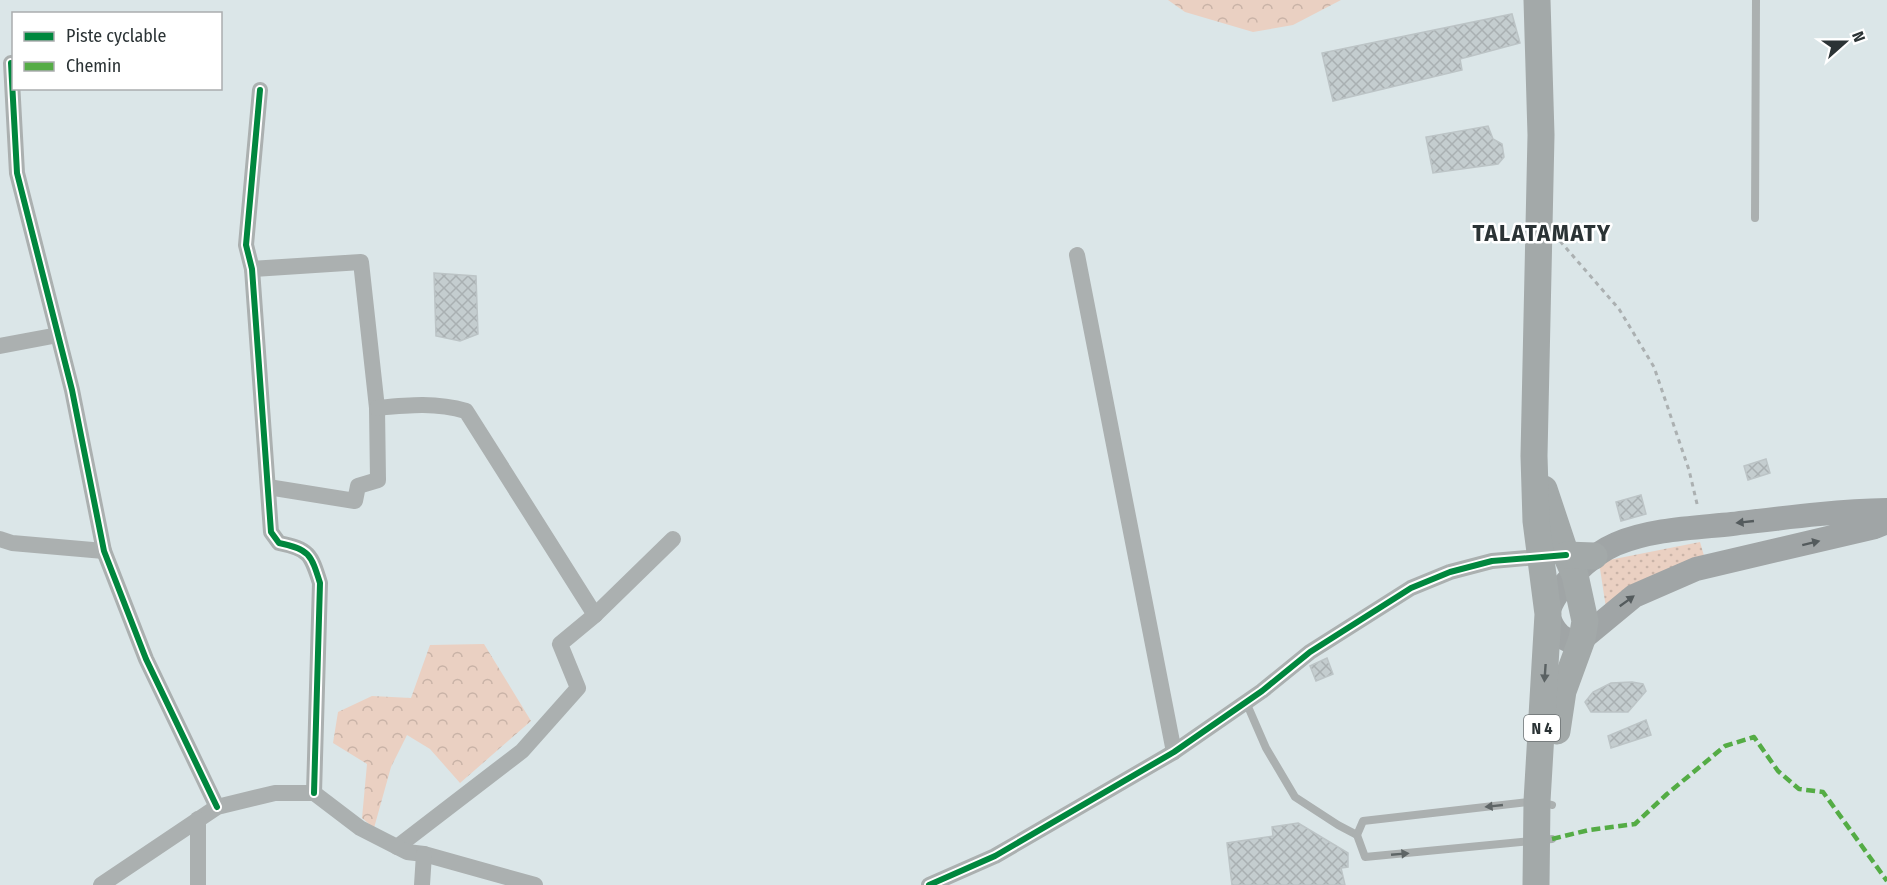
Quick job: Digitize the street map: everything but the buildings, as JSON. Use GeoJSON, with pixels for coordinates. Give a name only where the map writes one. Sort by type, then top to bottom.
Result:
{"type":"FeatureCollection","features":[{"type":"Feature","properties":{"kind":"main road","name":"N 4"},"geometry":{"type":"LineString","coordinates":[[1536,885],[1544,840],[1548,614],[1539,556],[1534,456],[1541,135],[1537,0]]}},
{"type":"Feature","properties":{"kind":"main road","name":"N 4"},"geometry":{"type":"LineString","coordinates":[[1534,456],[1570,565],[1585,621],[1582,639],[1563,691],[1545,803]]}},
{"type":"Feature","properties":{"kind":"main road"},"geometry":{"type":"LineString","coordinates":[[1887,510],[1805,516],[1646,534],[1614,545],[1570,565],[1548,614],[1550,624],[1562,638],[1575,641],[1582,639],[1634,596],[1696,569],[1790,548],[1887,522]]}},
{"type":"Feature","properties":{"kind":"main road"},"geometry":{"type":"LineString","coordinates":[[1703,527],[1718,563]]}},
{"type":"Feature","properties":{"kind":"main road","name":"N 4"},"geometry":{"type":"LineString","coordinates":[[1544,840],[1552,885]]}},
{"type":"Feature","properties":{"kind":"street"},"geometry":{"type":"LineString","coordinates":[[11,63],[12,81]]}},
{"type":"Feature","properties":{"kind":"street"},"geometry":{"type":"LineString","coordinates":[[12,90],[17,173],[72,390],[104,550],[146,659],[218,807]]}},
{"type":"Feature","properties":{"kind":"street"},"geometry":{"type":"LineString","coordinates":[[260,90],[246,245],[252,269],[271,532],[279,543],[298,547],[312,558],[320,583],[314,793]]}},
{"type":"Feature","properties":{"kind":"street"},"geometry":{"type":"LineString","coordinates":[[1077,255],[1174,752]]}},
{"type":"Feature","properties":{"kind":"street"},"geometry":{"type":"LineString","coordinates":[[252,269],[361,262],[377,408],[378,480],[358,486],[356,501],[268,487]]}},
{"type":"Feature","properties":{"kind":"street"},"geometry":{"type":"LineString","coordinates":[[0,346],[58,335]]}},
{"type":"Feature","properties":{"kind":"street"},"geometry":{"type":"LineString","coordinates":[[377,408],[425,404],[451,406],[466,411],[595,615]]}},
{"type":"Feature","properties":{"kind":"street"},"geometry":{"type":"LineString","coordinates":[[397,848],[522,751],[578,688],[560,644],[595,615],[674,538]]}},
{"type":"Feature","properties":{"kind":"street"},"geometry":{"type":"LineString","coordinates":[[0,539],[12,543],[104,550]]}},
{"type":"Feature","properties":{"kind":"street"},"geometry":{"type":"LineString","coordinates":[[929,885],[995,856],[1174,752],[1246,702],[1310,652],[1411,588],[1450,572],[1492,561],[1539,556],[1570,565]]}},
{"type":"Feature","properties":{"kind":"street"},"geometry":{"type":"LineString","coordinates":[[101,885],[218,807],[275,793],[314,793],[360,828],[406,852],[424,854],[535,885]]}},
{"type":"Feature","properties":{"kind":"street"},"geometry":{"type":"LineString","coordinates":[[198,819],[198,885]]}},
{"type":"Feature","properties":{"kind":"street"},"geometry":{"type":"LineString","coordinates":[[422,885],[424,854]]}},
{"type":"Feature","properties":{"kind":"lane"},"geometry":{"type":"LineString","coordinates":[[1755,218],[1756,0]]}},
{"type":"Feature","properties":{"kind":"lane"},"geometry":{"type":"LineString","coordinates":[[1246,702],[1266,748],[1295,797],[1357,835],[1365,857],[1544,840]]}},
{"type":"Feature","properties":{"kind":"lane"},"geometry":{"type":"LineString","coordinates":[[1357,835],[1363,821],[1545,803]]}},
{"type":"Feature","properties":{"kind":"path"},"geometry":{"type":"LineString","coordinates":[[1538,218],[1619,309],[1654,368],[1689,470],[1703,527]]}},
{"type":"Feature","properties":{"kind":"green space"},"geometry":{"type":"Polygon","coordinates":[[[1168,0],[1341,0],[1293,25],[1253,32],[1185,12],[1168,0]]]}},
{"type":"Feature","properties":{"kind":"green space"},"geometry":{"type":"Polygon","coordinates":[[[1700,542],[1707,566],[1606,608],[1599,562],[1700,542]]]}},
{"type":"Feature","properties":{"kind":"green space"},"geometry":{"type":"Polygon","coordinates":[[[484,644],[531,721],[460,783],[430,749],[407,735],[391,767],[374,828],[362,818],[367,764],[333,743],[338,712],[372,696],[411,698],[430,645],[484,644]]]}},
{"type":"Feature","properties":{"kind":"marked path"},"geometry":{"type":"LineString","coordinates":[[1552,839],[1589,830],[1635,824],[1725,746],[1754,737],[1778,771],[1799,789],[1823,792],[1887,881]]}},
{"type":"Feature","properties":{"kind":"cycle path"},"geometry":{"type":"LineString","coordinates":[[11,63],[12,81]]}},
{"type":"Feature","properties":{"kind":"cycle path"},"geometry":{"type":"LineString","coordinates":[[12,90],[17,173],[72,390],[104,551],[146,659],[217,807]]}},
{"type":"Feature","properties":{"kind":"cycle path"},"geometry":{"type":"LineString","coordinates":[[260,90],[246,245],[252,269],[271,532],[279,543],[297,548],[307,554],[314,565],[320,583],[314,793]]}},
{"type":"Feature","properties":{"kind":"cycle path"},"geometry":{"type":"LineString","coordinates":[[929,885],[995,856],[1174,752],[1262,691],[1310,652],[1411,588],[1450,572],[1492,561],[1566,555]]}},
{"type":"Feature","properties":{"kind":"district","name":"TALATAMATY"},"geometry":{"type":"Point","coordinates":[1542,233]}}]}
